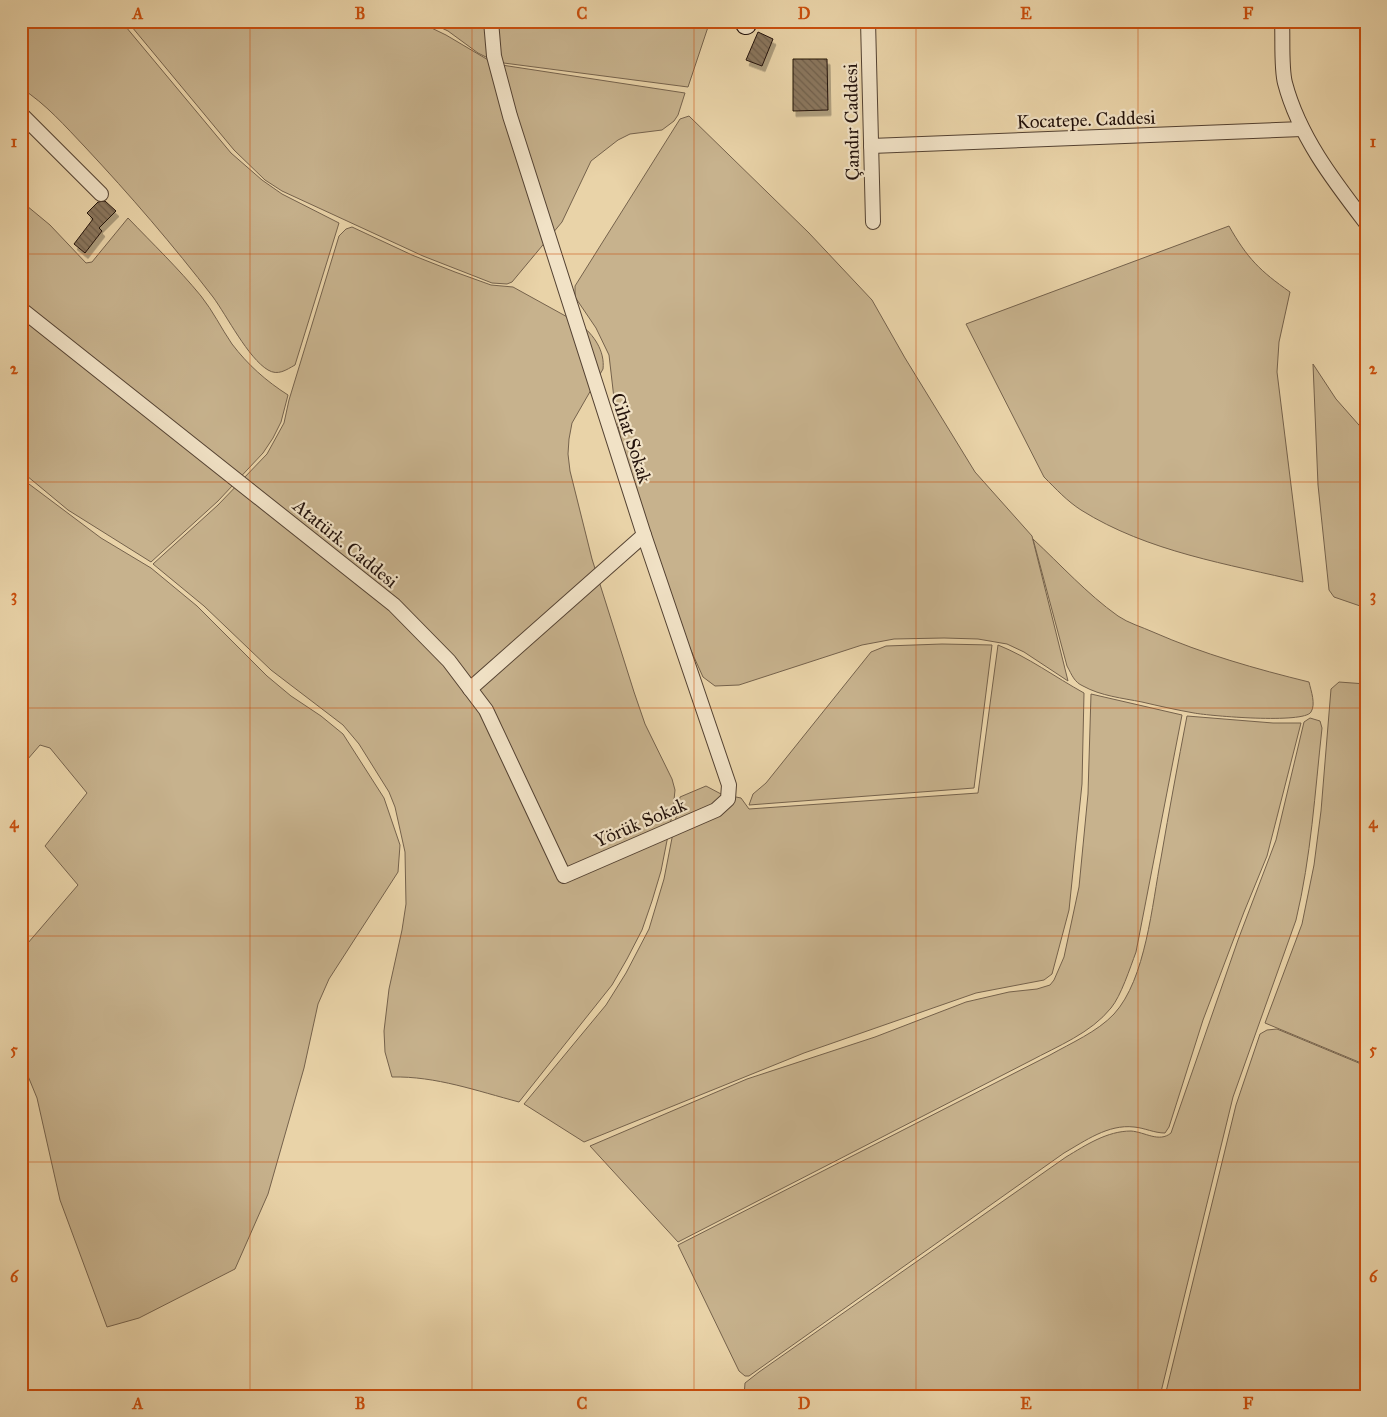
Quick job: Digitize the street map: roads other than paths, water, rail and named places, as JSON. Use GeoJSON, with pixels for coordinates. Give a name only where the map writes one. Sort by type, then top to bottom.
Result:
{"type":"FeatureCollection","features":[{"type":"Feature","properties":{"kind":"street","name":"Cihat Sokak"},"geometry":{"type":"LineString","coordinates":[[492,21],[494,56],[510,116],[644,535],[729,785],[728,799]]}},
{"type":"Feature","properties":{"kind":"street","name":"Çandır Caddesi"},"geometry":{"type":"LineString","coordinates":[[868,21],[872,222]]}},
{"type":"Feature","properties":{"kind":"street"},"geometry":{"type":"LineString","coordinates":[[1282,21],[1285,82],[1302,129],[1325,169],[1366,222]]}},
{"type":"Feature","properties":{"kind":"street"},"geometry":{"type":"LineString","coordinates":[[21,114],[101,194]]}},
{"type":"Feature","properties":{"kind":"street","name":"Kocatepe. Caddesi"},"geometry":{"type":"LineString","coordinates":[[871,146],[1302,129]]}},
{"type":"Feature","properties":{"kind":"street","name":"Atatürk. Caddesi"},"geometry":{"type":"LineString","coordinates":[[21,309],[394,605],[449,661],[486,710],[564,876]]}},
{"type":"Feature","properties":{"kind":"street"},"geometry":{"type":"LineString","coordinates":[[470,689],[644,535]]}},
{"type":"Feature","properties":{"kind":"street","name":"Yörük Sokak"},"geometry":{"type":"LineString","coordinates":[[564,876],[716,810],[728,799]]}},
{"type":"Feature","properties":{"kind":"lane"},"geometry":{"type":"LineString","coordinates":[[775,21],[837,24]]}}]}
